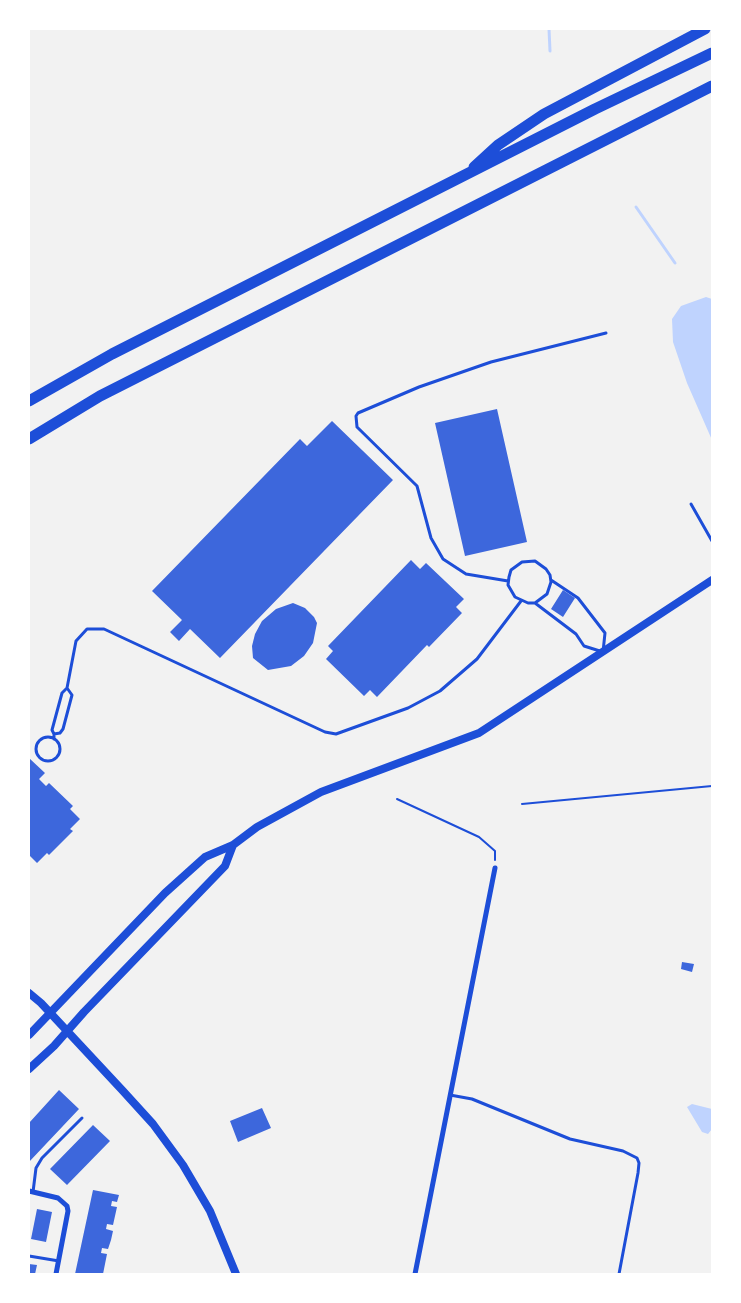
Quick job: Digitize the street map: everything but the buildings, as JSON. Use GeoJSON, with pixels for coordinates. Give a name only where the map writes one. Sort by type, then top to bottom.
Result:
{"type":"FeatureCollection","features":[{"type":"Feature","properties":{"kind":"highway"},"geometry":{"type":"LineString","coordinates":[[465,176],[498,145],[544,114],[705,29]]}},
{"type":"Feature","properties":{"kind":"highway"},"geometry":{"type":"LineString","coordinates":[[29,402],[112,354],[712,53]]}},
{"type":"Feature","properties":{"kind":"highway"},"geometry":{"type":"LineString","coordinates":[[29,439],[100,396],[712,86]]}},
{"type":"Feature","properties":{"kind":"street"},"geometry":{"type":"LineString","coordinates":[[29,1035],[165,893],[205,856],[233,845],[258,827],[321,792],[479,733],[712,580]]}},
{"type":"Feature","properties":{"kind":"street"},"geometry":{"type":"LineString","coordinates":[[29,1070],[225,866],[233,845]]}},
{"type":"Feature","properties":{"kind":"street"},"geometry":{"type":"LineString","coordinates":[[415,1274],[495,868]]}},
{"type":"Feature","properties":{"kind":"street"},"geometry":{"type":"LineString","coordinates":[[29,993],[50,1012],[153,1124],[183,1165],[210,1211],[236,1274]]}},
{"type":"Feature","properties":{"kind":"street"},"geometry":{"type":"LineString","coordinates":[[31,1191],[58,1198],[67,1206],[68,1211],[56,1274]]}},
{"type":"Feature","properties":{"kind":"lane"},"geometry":{"type":"LineString","coordinates":[[508,581],[466,574],[444,559],[431,538],[417,486],[357,427],[356,416],[358,413],[419,387],[491,362],[606,333]]}},
{"type":"Feature","properties":{"kind":"lane"},"geometry":{"type":"LineString","coordinates":[[691,504],[712,541]]}},
{"type":"Feature","properties":{"kind":"lane"},"geometry":{"type":"LineString","coordinates":[[528,561],[541,564],[546,569],[551,580],[578,598],[605,633],[603,652],[584,646],[576,634],[535,602],[521,601],[510,592],[508,581],[511,570],[516,565],[528,561]]}},
{"type":"Feature","properties":{"kind":"lane"},"geometry":{"type":"LineString","coordinates":[[535,602],[547,594],[551,580]]}},
{"type":"Feature","properties":{"kind":"lane"},"geometry":{"type":"LineString","coordinates":[[68,688],[62,693],[52,730],[54,736],[60,746],[59,754],[53,761],[41,760],[36,752],[37,744],[43,738],[54,736],[63,729],[72,695],[68,688],[76,641],[88,629],[98,628],[325,732],[336,734],[408,708],[440,691],[461,675],[483,653],[521,601]]}},
{"type":"Feature","properties":{"kind":"lane"},"geometry":{"type":"LineString","coordinates":[[450,1095],[472,1099],[570,1139],[622,1151],[637,1158],[639,1163],[638,1173],[619,1274]]}},
{"type":"Feature","properties":{"kind":"lane"},"geometry":{"type":"LineString","coordinates":[[31,1191],[36,1168],[42,1158],[82,1118]]}},
{"type":"Feature","properties":{"kind":"lane"},"geometry":{"type":"LineString","coordinates":[[29,1256],[59,1261]]}},
{"type":"Feature","properties":{"kind":"path"},"geometry":{"type":"LineString","coordinates":[[522,804],[712,786]]}},
{"type":"Feature","properties":{"kind":"path"},"geometry":{"type":"LineString","coordinates":[[397,799],[479,837],[495,851],[495,868]]}},
{"type":"Feature","properties":{"kind":"water"},"geometry":{"type":"Polygon","coordinates":[[[706,297],[712,299],[712,440],[687,383],[673,342],[672,319],[681,306],[706,297]]]}},
{"type":"Feature","properties":{"kind":"water"},"geometry":{"type":"Polygon","coordinates":[[[692,1104],[712,1109],[712,1129],[708,1134],[702,1132],[687,1107],[692,1104]]]}},
{"type":"Feature","properties":{"kind":"waterway"},"geometry":{"type":"LineString","coordinates":[[549,29],[550,51]]}},
{"type":"Feature","properties":{"kind":"waterway"},"geometry":{"type":"LineString","coordinates":[[636,207],[675,263]]}}]}
